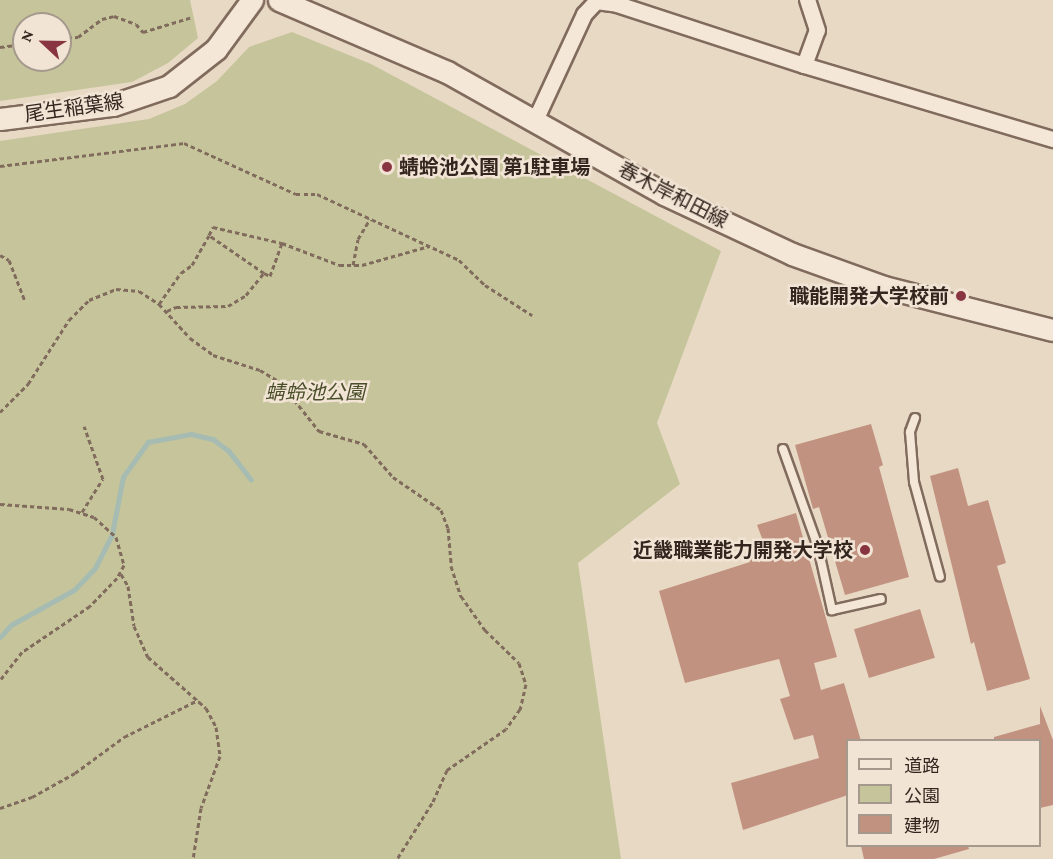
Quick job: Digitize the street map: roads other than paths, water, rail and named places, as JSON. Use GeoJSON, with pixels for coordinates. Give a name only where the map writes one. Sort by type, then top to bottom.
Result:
{"type":"FeatureCollection","features":[{"type":"Feature","properties":{"kind":"main road","name":"尾生稲葉線"},"geometry":{"type":"LineString","coordinates":[[0,119],[113,105],[169,86],[216,49],[252,0]]}},
{"type":"Feature","properties":{"kind":"main road","name":"春木岸和田線"},"geometry":{"type":"LineString","coordinates":[[279,0],[440,68],[664,194],[792,254],[884,287],[1053,330]]}},
{"type":"Feature","properties":{"kind":"street"},"geometry":{"type":"LineString","coordinates":[[804,65],[817,30],[807,0]]}},
{"type":"Feature","properties":{"kind":"street"},"geometry":{"type":"LineString","coordinates":[[535,120],[584,14],[596,1],[617,4],[804,65],[1053,139]]}},
{"type":"Feature","properties":{"kind":"lane"},"geometry":{"type":"LineString","coordinates":[[915,418],[910,432],[914,482],[940,577]]}},
{"type":"Feature","properties":{"kind":"lane"},"geometry":{"type":"LineString","coordinates":[[783,449],[818,547],[832,610],[881,598]]}},
{"type":"Feature","properties":{"kind":"waterway"},"geometry":{"type":"LineString","coordinates":[[0,637],[11,625],[74,590],[95,568],[112,534],[123,477],[148,442],[191,434],[213,439],[229,451],[251,479]]}},
{"type":"Feature","properties":{"kind":"place","name":"蜻蛉池公園 第1駐車場"},"geometry":{"type":"Point","coordinates":[387,167]}},
{"type":"Feature","properties":{"kind":"place","name":"職能開発大学校前"},"geometry":{"type":"Point","coordinates":[961,296]}},
{"type":"Feature","properties":{"kind":"place","name":"近畿職業能力開発大学校"},"geometry":{"type":"Point","coordinates":[865,550]}},
{"type":"Feature","properties":{"kind":"park label","name":"蜻蛉池公園"},"geometry":{"type":"Point","coordinates":[315,392]}}]}
